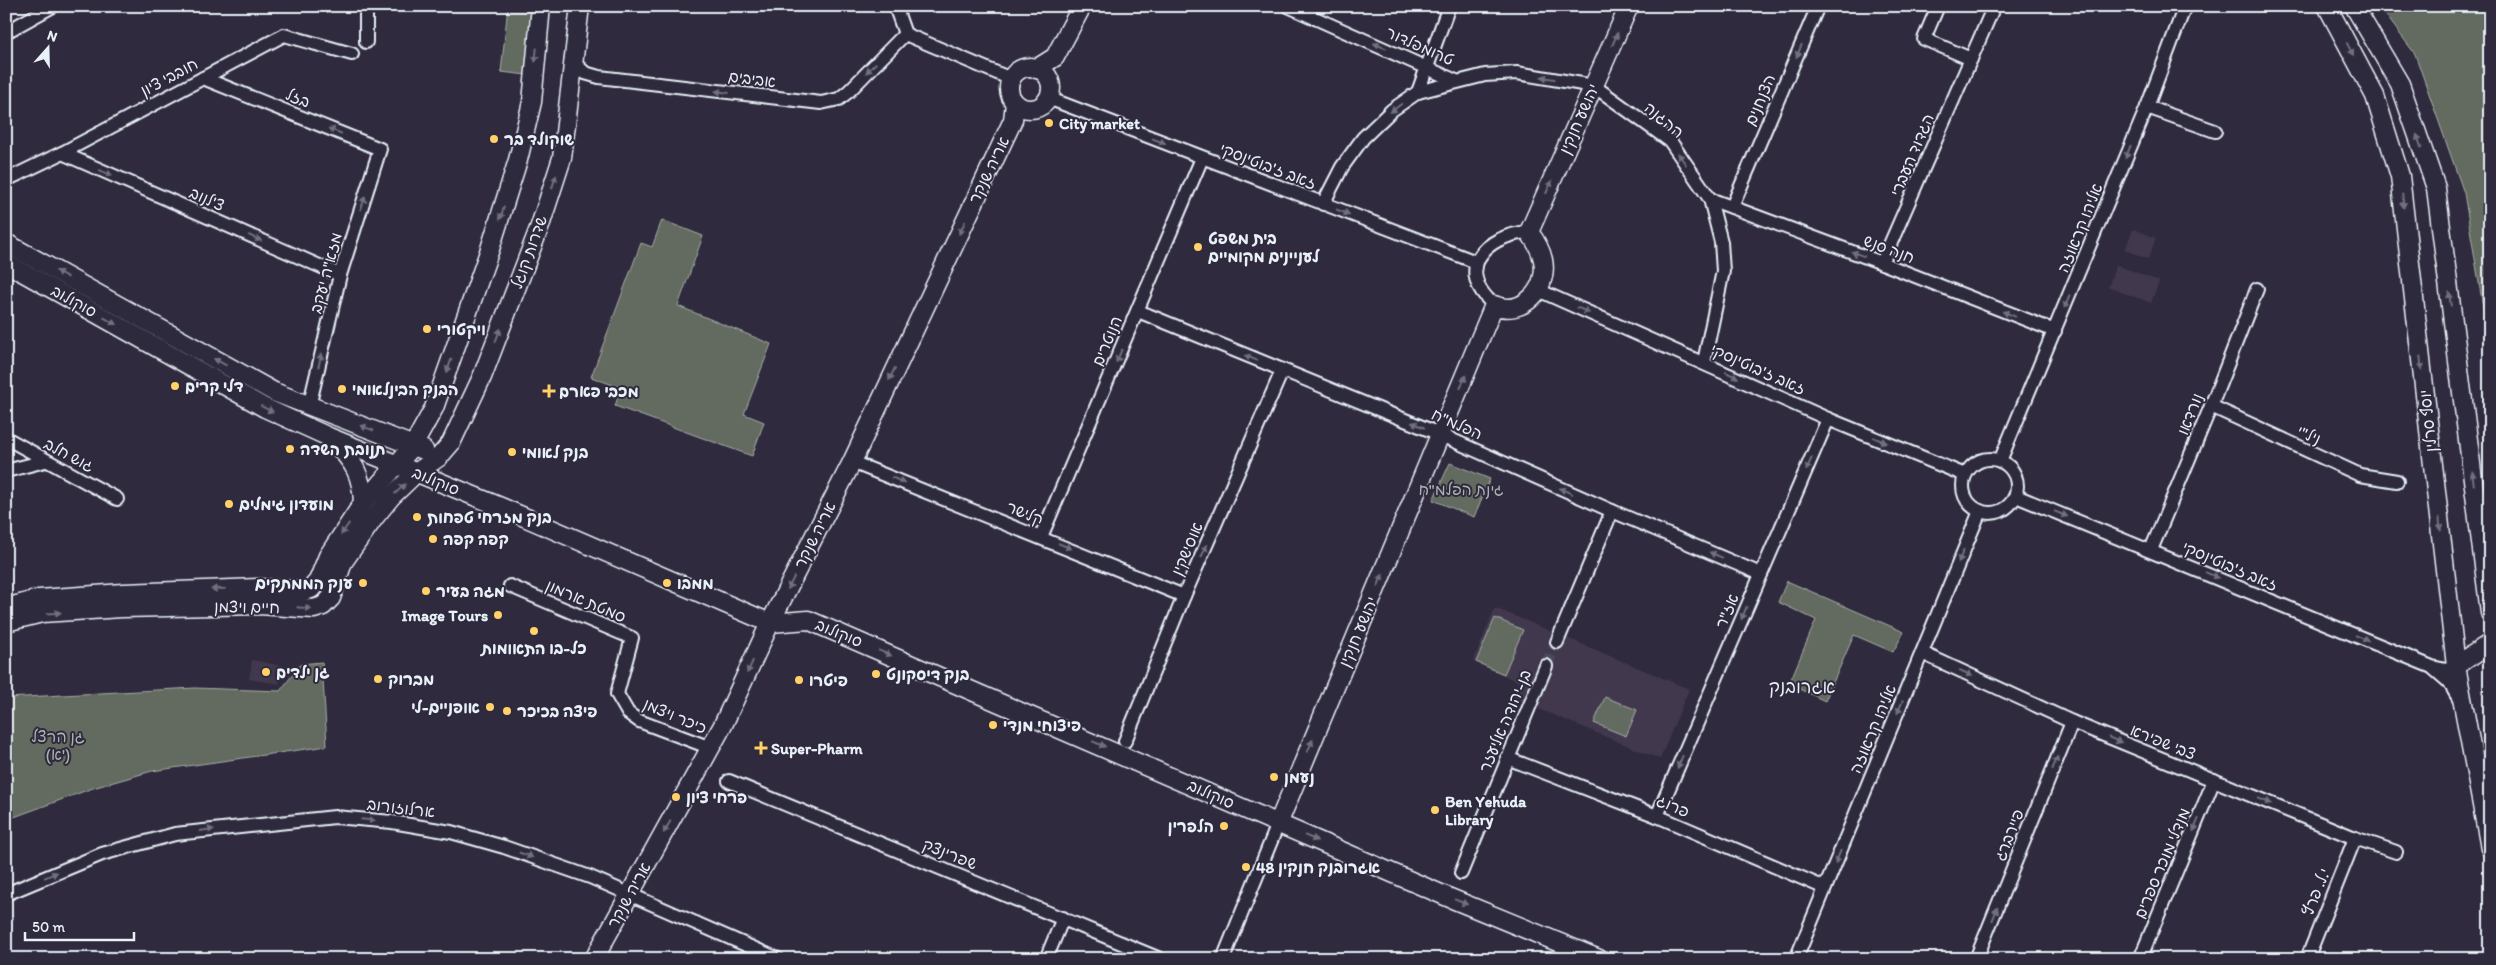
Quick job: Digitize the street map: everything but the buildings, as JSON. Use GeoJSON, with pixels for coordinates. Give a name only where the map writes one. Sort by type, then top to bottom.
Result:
{"type":"FeatureCollection","features":[{"type":"Feature","properties":{"kind":"street"},"geometry":{"type":"LineString","coordinates":[[6,32],[53,6]]}},
{"type":"Feature","properties":{"kind":"street"},"geometry":{"type":"LineString","coordinates":[[366,6],[366,42]]}},
{"type":"Feature","properties":{"kind":"street"},"geometry":{"type":"LineString","coordinates":[[397,464],[413,446],[437,399],[490,249],[518,160],[532,102],[541,6]]}},
{"type":"Feature","properties":{"kind":"street","name":"שדרות קוגל"},"geometry":{"type":"LineString","coordinates":[[416,473],[439,457],[451,443],[482,378],[540,226],[562,158],[580,6]]}},
{"type":"Feature","properties":{"kind":"street"},"geometry":{"type":"LineString","coordinates":[[895,6],[905,34],[1011,79]]}},
{"type":"Feature","properties":{"kind":"street"},"geometry":{"type":"LineString","coordinates":[[1036,69],[1049,81],[1048,98],[1044,103],[1033,109],[1020,107],[1015,103],[1009,92],[1011,79],[1019,70],[1036,69],[1055,57],[1082,6]]}},
{"type":"Feature","properties":{"kind":"street","name":"טרומפלדור"},"geometry":{"type":"LineString","coordinates":[[1288,6],[1456,81]]}},
{"type":"Feature","properties":{"kind":"street"},"geometry":{"type":"LineString","coordinates":[[1418,92],[1426,66],[1450,6]]}},
{"type":"Feature","properties":{"kind":"street","name":"יהושע חנקין"},"geometry":{"type":"LineString","coordinates":[[1529,232],[1629,6]]}},
{"type":"Feature","properties":{"kind":"street","name":"הצנחנים"},"geometry":{"type":"LineString","coordinates":[[1732,207],[1818,6]]}},
{"type":"Feature","properties":{"kind":"street"},"geometry":{"type":"LineString","coordinates":[[1938,6],[1924,39],[1971,59]]}},
{"type":"Feature","properties":{"kind":"street","name":"הגדוד העברי"},"geometry":{"type":"LineString","coordinates":[[1882,263],[1994,6]]}},
{"type":"Feature","properties":{"kind":"street","name":"אליהו קראוזה"},"geometry":{"type":"LineString","coordinates":[[2000,460],[2055,332],[2147,107],[2185,6]]}},
{"type":"Feature","properties":{"kind":"street","name":"יוסף סרלין"},"geometry":{"type":"LineString","coordinates":[[2327,6],[2374,96],[2400,176],[2456,666],[2490,848]]}},
{"type":"Feature","properties":{"kind":"street"},"geometry":{"type":"LineString","coordinates":[[2354,6],[2400,84],[2436,188],[2490,613]]}},
{"type":"Feature","properties":{"kind":"street","name":"אביבים"},"geometry":{"type":"LineString","coordinates":[[573,62],[585,73],[599,77],[821,103],[839,99],[849,91],[905,34]]}},
{"type":"Feature","properties":{"kind":"street","name":"חובבי ציון"},"geometry":{"type":"LineString","coordinates":[[6,180],[62,153],[284,35],[352,54]]}},
{"type":"Feature","properties":{"kind":"street","name":"ההגנה"},"geometry":{"type":"LineString","coordinates":[[1323,204],[1342,167],[1363,138],[1392,110],[1418,92],[1485,75],[1517,73],[1594,86],[1670,142],[1710,199],[1721,242],[1723,271],[1704,362]]}},
{"type":"Feature","properties":{"kind":"street","name":"בזל"},"geometry":{"type":"LineString","coordinates":[[203,78],[380,149]]}},
{"type":"Feature","properties":{"kind":"street","name":"זאב ז'בוטינסקי"},"geometry":{"type":"LineString","coordinates":[[1048,98],[1476,262]]}},
{"type":"Feature","properties":{"kind":"street","name":"אריה שנקר"},"geometry":{"type":"LineString","coordinates":[[594,959],[711,748],[770,623],[852,462],[1013,120],[1015,103]]}},
{"type":"Feature","properties":{"kind":"street"},"geometry":{"type":"LineString","coordinates":[[2147,107],[2216,131]]}},
{"type":"Feature","properties":{"kind":"street","name":"מזא\"ה יעקב"},"geometry":{"type":"LineString","coordinates":[[309,407],[340,275],[380,149]]}},
{"type":"Feature","properties":{"kind":"street","name":"צ'לנוב"},"geometry":{"type":"LineString","coordinates":[[62,153],[340,275]]}},
{"type":"Feature","properties":{"kind":"street","name":"הנוטרים"},"geometry":{"type":"LineString","coordinates":[[1041,537],[1202,158]]}},
{"type":"Feature","properties":{"kind":"street","name":"חנה סנש"},"geometry":{"type":"LineString","coordinates":[[1710,199],[1882,263],[2055,332]]}},
{"type":"Feature","properties":{"kind":"street"},"geometry":{"type":"LineString","coordinates":[[1529,232],[1543,259],[1542,277],[1538,290],[1524,305],[1503,309],[1494,305],[1482,294],[1475,273],[1476,262],[1491,242],[1513,233],[1529,232]]}},
{"type":"Feature","properties":{"kind":"street","name":"סוקולוב"},"geometry":{"type":"LineString","coordinates":[[6,243],[274,392],[439,457]]}},
{"type":"Feature","properties":{"kind":"street","name":"סוקולוב"},"geometry":{"type":"LineString","coordinates":[[6,263],[265,408],[329,438],[397,464],[770,623],[808,620],[1450,898],[1599,959]]}},
{"type":"Feature","properties":{"kind":"street","name":"נורדאו"},"geometry":{"type":"LineString","coordinates":[[2151,550],[2257,289]]}},
{"type":"Feature","properties":{"kind":"street","name":"זאב ז'בוטינסקי"},"geometry":{"type":"LineString","coordinates":[[1538,290],[1704,362],[1828,419],[1965,474]]}},
{"type":"Feature","properties":{"kind":"street","name":"יהושע חנקין"},"geometry":{"type":"LineString","coordinates":[[1222,959],[1442,435],[1494,305]]}},
{"type":"Feature","properties":{"kind":"street","name":"הפלמ\"ח"},"geometry":{"type":"LineString","coordinates":[[1138,312],[1442,435],[1612,511],[1760,574]]}},
{"type":"Feature","properties":{"kind":"street","name":"אוסישקין"},"geometry":{"type":"LineString","coordinates":[[1125,741],[1184,596],[1282,371]]}},
{"type":"Feature","properties":{"kind":"street","name":"ניל\"י"},"geometry":{"type":"LineString","coordinates":[[2211,406],[2360,475],[2397,481]]}},
{"type":"Feature","properties":{"kind":"street","name":"אז\"ר"},"geometry":{"type":"LineString","coordinates":[[1656,816],[1828,419]]}},
{"type":"Feature","properties":{"kind":"street","name":"גוש חלב"},"geometry":{"type":"LineString","coordinates":[[6,438],[45,461],[117,498]]}},
{"type":"Feature","properties":{"kind":"street"},"geometry":{"type":"LineString","coordinates":[[329,438],[346,456],[358,473],[362,484],[363,503]]}},
{"type":"Feature","properties":{"kind":"street"},"geometry":{"type":"LineString","coordinates":[[1984,459],[2000,460],[2013,471],[2017,479],[2016,496],[2005,509],[1988,513],[1980,511],[1972,507],[1963,492],[1965,474],[1970,468],[1984,459]]}},
{"type":"Feature","properties":{"kind":"street"},"geometry":{"type":"LineString","coordinates":[[6,471],[45,461]]}},
{"type":"Feature","properties":{"kind":"street","name":"קלישר"},"geometry":{"type":"LineString","coordinates":[[852,462],[1184,596]]}},
{"type":"Feature","properties":{"kind":"street","name":"חיים ויצמן"},"geometry":{"type":"LineString","coordinates":[[6,608],[39,599],[123,593],[258,588],[305,591],[318,581],[328,556],[363,503],[397,464]]}},
{"type":"Feature","properties":{"kind":"street","name":"חיים ויצמן"},"geometry":{"type":"LineString","coordinates":[[6,622],[42,614],[122,608],[260,605],[314,609],[323,606],[331,598],[343,562],[374,518],[416,473]]}},
{"type":"Feature","properties":{"kind":"street","name":"זאב ז'בוטינסקי"},"geometry":{"type":"LineString","coordinates":[[2016,496],[2432,667],[2446,670],[2456,666]]}},
{"type":"Feature","properties":{"kind":"street"},"geometry":{"type":"LineString","coordinates":[[1557,642],[1612,511]]}},
{"type":"Feature","properties":{"kind":"street","name":"אליהו קראוזה"},"geometry":{"type":"LineString","coordinates":[[1796,959],[1980,511]]}},
{"type":"Feature","properties":{"kind":"street","name":"סמטת ארמון"},"geometry":{"type":"LineString","coordinates":[[510,586],[632,638],[618,686]]}},
{"type":"Feature","properties":{"kind":"street"},"geometry":{"type":"LineString","coordinates":[[2456,666],[2490,643]]}},
{"type":"Feature","properties":{"kind":"street","name":"צבי שפירא"},"geometry":{"type":"LineString","coordinates":[[1922,653],[2072,722],[2355,838],[2396,852]]}},
{"type":"Feature","properties":{"kind":"street","name":"בן-יהודה אליעזר"},"geometry":{"type":"LineString","coordinates":[[1461,873],[1546,666]]}},
{"type":"Feature","properties":{"kind":"street","name":"זאב ז'בוטינסקי"},"geometry":{"type":"LineString","coordinates":[[2432,667],[2449,682],[2463,706]]}},
{"type":"Feature","properties":{"kind":"street","name":"כיכר ויצמן"},"geometry":{"type":"LineString","coordinates":[[618,686],[617,694],[621,702],[628,713],[639,721],[711,748]]}},
{"type":"Feature","properties":{"kind":"street","name":"פיירברג"},"geometry":{"type":"LineString","coordinates":[[1976,959],[2072,722]]}},
{"type":"Feature","properties":{"kind":"street","name":"פרוג"},"geometry":{"type":"LineString","coordinates":[[1507,758],[1656,816],[1825,888]]}},
{"type":"Feature","properties":{"kind":"street","name":"מנדלי מוכר ספרים"},"geometry":{"type":"LineString","coordinates":[[2140,959],[2214,780]]}},
{"type":"Feature","properties":{"kind":"street","name":"שפרינצק"},"geometry":{"type":"LineString","coordinates":[[728,781],[1160,959]]}},
{"type":"Feature","properties":{"kind":"street","name":"ארלוזורוב"},"geometry":{"type":"LineString","coordinates":[[6,894],[102,854],[175,834],[335,817],[392,822],[451,832],[557,865],[778,959]]}},
{"type":"Feature","properties":{"kind":"street","name":"י.ל. פרץ"},"geometry":{"type":"LineString","coordinates":[[2307,959],[2355,838]]}},
{"type":"Feature","properties":{"kind":"street"},"geometry":{"type":"LineString","coordinates":[[1046,959],[1063,918]]}},
{"type":"Feature","properties":{"kind":"shaded area"},"geometry":{"type":"Polygon","coordinates":[[[2133,229],[2156,238],[2148,259],[2125,250],[2133,229]]]}},
{"type":"Feature","properties":{"kind":"shaded area"},"geometry":{"type":"Polygon","coordinates":[[[2116,265],[2159,281],[2151,303],[2108,287],[2116,265]]]}},
{"type":"Feature","properties":{"kind":"shaded area"},"geometry":{"type":"Polygon","coordinates":[[[1495,608],[1689,689],[1660,759],[1512,698],[1519,682],[1473,662],[1495,608]]]}},
{"type":"Feature","properties":{"kind":"shaded area","name":"גן ילדים"},"geometry":{"type":"Polygon","coordinates":[[[252,660],[283,666],[279,684],[249,679],[252,660]]]}},
{"type":"Feature","properties":{"kind":"green space"},"geometry":{"type":"Polygon","coordinates":[[[508,6],[534,6],[527,75],[501,72],[508,6]]]}},
{"type":"Feature","properties":{"kind":"green space"},"geometry":{"type":"Polygon","coordinates":[[[2379,6],[2490,6],[2490,349],[2464,193],[2415,54],[2379,6]]]}},
{"type":"Feature","properties":{"kind":"green space"},"geometry":{"type":"Polygon","coordinates":[[[662,220],[703,236],[678,306],[771,344],[744,414],[764,422],[752,456],[615,406],[621,388],[591,377],[641,243],[652,247],[662,220]]]}},
{"type":"Feature","properties":{"kind":"green space","name":"גינת הפלמ\"ח"},"geometry":{"type":"Polygon","coordinates":[[[1450,463],[1490,479],[1474,517],[1433,500],[1450,463]]]}},
{"type":"Feature","properties":{"kind":"green space"},"geometry":{"type":"Polygon","coordinates":[[[1787,581],[1904,632],[1893,652],[1854,635],[1825,701],[1789,684],[1816,620],[1778,602],[1787,581]]]}},
{"type":"Feature","properties":{"kind":"green space"},"geometry":{"type":"Polygon","coordinates":[[[1495,618],[1523,630],[1504,674],[1476,662],[1495,618]]]}},
{"type":"Feature","properties":{"kind":"green space","name":"גן הרצל (א')"},"geometry":{"type":"Polygon","coordinates":[[[322,662],[327,746],[152,771],[93,788],[6,820],[6,698],[195,688],[280,691],[301,664],[322,662]]]}},
{"type":"Feature","properties":{"kind":"green space"},"geometry":{"type":"Polygon","coordinates":[[[1605,697],[1637,710],[1626,736],[1594,723],[1605,697]]]}},
{"type":"Feature","properties":{"kind":"tunnel"},"geometry":{"type":"LineString","coordinates":[[1546,666],[1557,642]]}},
{"type":"Feature","properties":{"kind":"place","name":"City market"},"geometry":{"type":"Point","coordinates":[1049,123]}},
{"type":"Feature","properties":{"kind":"place","name":"שוקולד בר"},"geometry":{"type":"Point","coordinates":[494,139]}},
{"type":"Feature","properties":{"kind":"place","name":"בית משפט לעניינים מקומיים"},"geometry":{"type":"Point","coordinates":[1198,247]}},
{"type":"Feature","properties":{"kind":"place","name":"ויקטורי"},"geometry":{"type":"Point","coordinates":[427,329]}},
{"type":"Feature","properties":{"kind":"place","name":"דלי קרים"},"geometry":{"type":"Point","coordinates":[175,386]}},
{"type":"Feature","properties":{"kind":"place","name":"הבנק הבינלאומי"},"geometry":{"type":"Point","coordinates":[342,389]}},
{"type":"Feature","properties":{"kind":"place","name":"מכבי פארם"},"geometry":{"type":"Point","coordinates":[549,391]}},
{"type":"Feature","properties":{"kind":"place","name":"תנובת השדה"},"geometry":{"type":"Point","coordinates":[290,449]}},
{"type":"Feature","properties":{"kind":"place","name":"בנק לאומי"},"geometry":{"type":"Point","coordinates":[512,452]}},
{"type":"Feature","properties":{"kind":"place","name":"מועדון גימלים"},"geometry":{"type":"Point","coordinates":[229,504]}},
{"type":"Feature","properties":{"kind":"place","name":"בנק מזרחי טפחות"},"geometry":{"type":"Point","coordinates":[417,517]}},
{"type":"Feature","properties":{"kind":"place","name":"קפה קפה"},"geometry":{"type":"Point","coordinates":[433,539]}},
{"type":"Feature","properties":{"kind":"place","name":"ענק הממתקים"},"geometry":{"type":"Point","coordinates":[363,583]}},
{"type":"Feature","properties":{"kind":"place","name":"ממבו"},"geometry":{"type":"Point","coordinates":[667,583]}},
{"type":"Feature","properties":{"kind":"place","name":"מגה בעיר"},"geometry":{"type":"Point","coordinates":[426,591]}},
{"type":"Feature","properties":{"kind":"place","name":"Image Tours"},"geometry":{"type":"Point","coordinates":[498,615]}},
{"type":"Feature","properties":{"kind":"place","name":"כל-בו התאומות"},"geometry":{"type":"Point","coordinates":[534,631]}},
{"type":"Feature","properties":{"kind":"place","name":"גן ילדים"},"geometry":{"type":"Point","coordinates":[266,672]}},
{"type":"Feature","properties":{"kind":"place","name":"בנק דיסקונט"},"geometry":{"type":"Point","coordinates":[876,674]}},
{"type":"Feature","properties":{"kind":"place","name":"מברוק"},"geometry":{"type":"Point","coordinates":[378,679]}},
{"type":"Feature","properties":{"kind":"place","name":"פיטרו"},"geometry":{"type":"Point","coordinates":[799,680]}},
{"type":"Feature","properties":{"kind":"place","name":"אופניים-לי"},"geometry":{"type":"Point","coordinates":[490,707]}},
{"type":"Feature","properties":{"kind":"place","name":"פיצה בכיכר"},"geometry":{"type":"Point","coordinates":[507,711]}},
{"type":"Feature","properties":{"kind":"place","name":"פיצוחי מנדי"},"geometry":{"type":"Point","coordinates":[993,725]}},
{"type":"Feature","properties":{"kind":"place","name":"Super-Pharm"},"geometry":{"type":"Point","coordinates":[761,748]}},
{"type":"Feature","properties":{"kind":"place","name":"נעמן"},"geometry":{"type":"Point","coordinates":[1274,777]}},
{"type":"Feature","properties":{"kind":"place","name":"פרחי ציון"},"geometry":{"type":"Point","coordinates":[676,797]}},
{"type":"Feature","properties":{"kind":"place","name":"Ben Yehuda Library"},"geometry":{"type":"Point","coordinates":[1435,810]}},
{"type":"Feature","properties":{"kind":"place","name":"הלפרין"},"geometry":{"type":"Point","coordinates":[1224,826]}},
{"type":"Feature","properties":{"kind":"place","name":"אגרובנק חנקין 48"},"geometry":{"type":"Point","coordinates":[1246,867]}},
{"type":"Feature","properties":{"kind":"district","name":"אגרובנק"},"geometry":{"type":"Point","coordinates":[1802,687]}}]}
